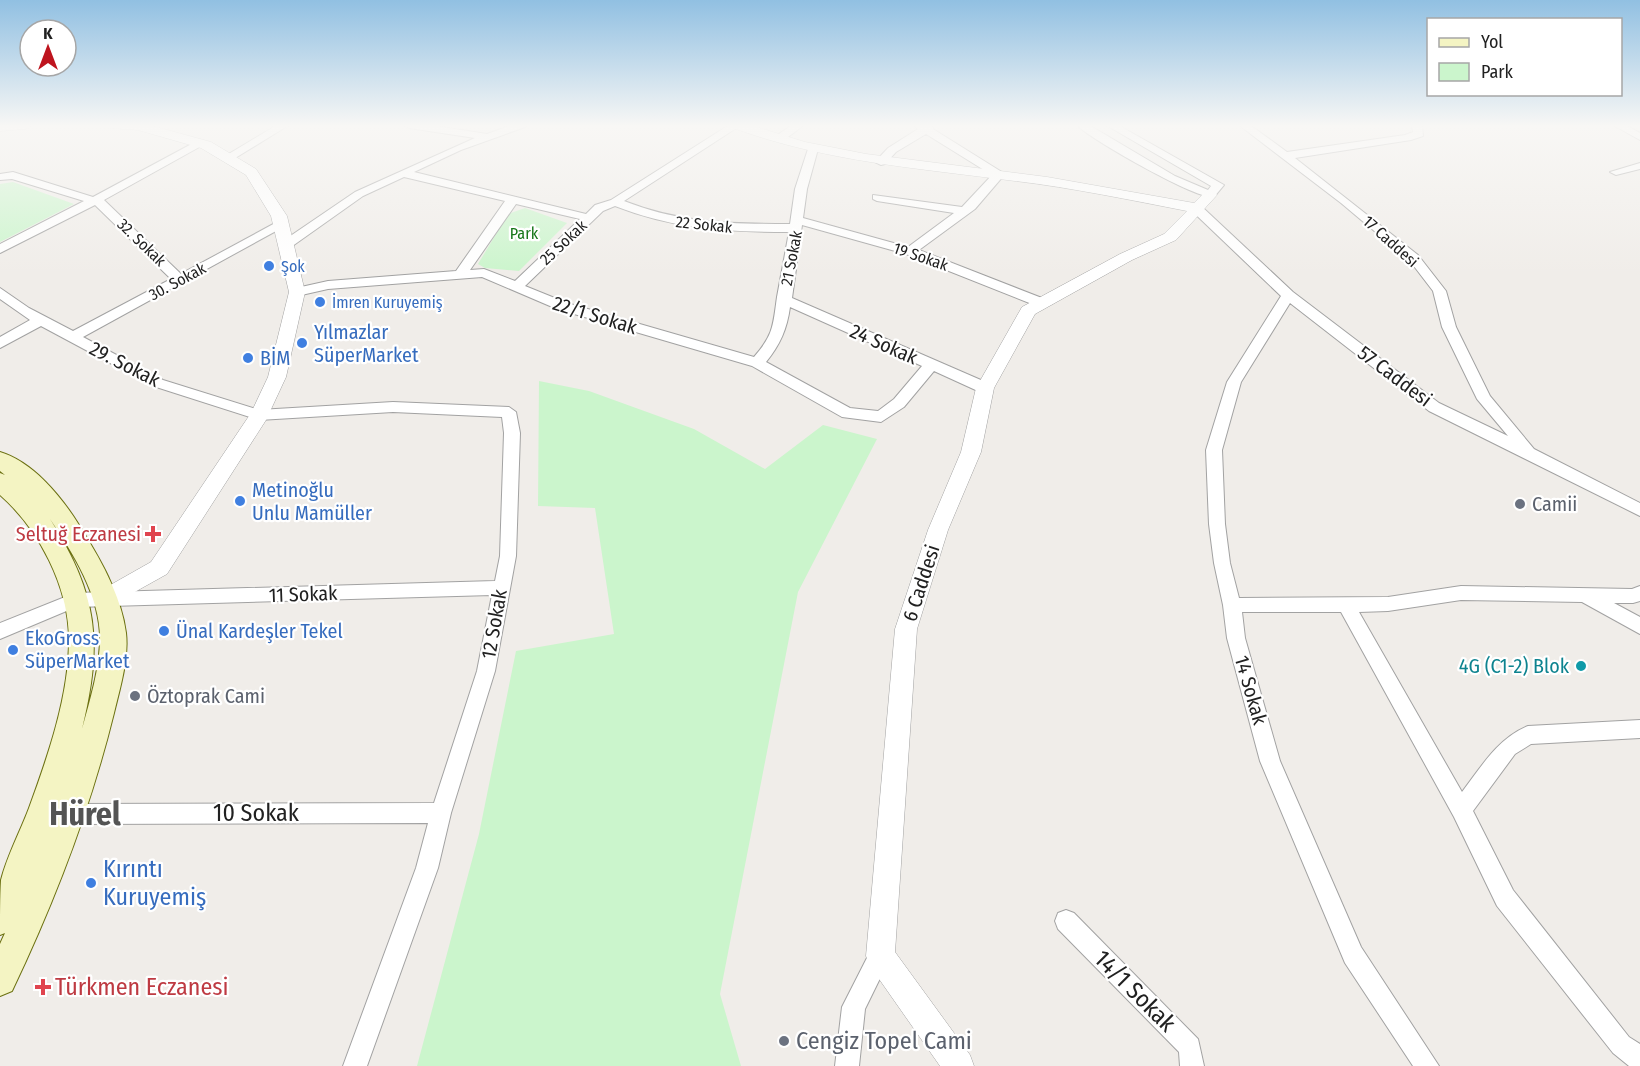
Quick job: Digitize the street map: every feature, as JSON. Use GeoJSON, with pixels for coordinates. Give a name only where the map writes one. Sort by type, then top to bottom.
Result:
{"type":"FeatureCollection","features":[{"type":"Feature","properties":{"kind":"main road"},"geometry":{"type":"LineString","coordinates":[[0,460],[49,500],[74,538],[106,599],[113,635],[105,692],[72,814],[51,869],[0,979]]}},
{"type":"Feature","properties":{"kind":"main road"},"geometry":{"type":"LineString","coordinates":[[0,482],[30,510],[54,549],[75,600],[82,639],[75,697],[56,775],[30,848],[0,919]]}},
{"type":"Feature","properties":{"kind":"street","name":"32. Sokak"},"geometry":{"type":"LineString","coordinates":[[0,177],[13,175],[101,203],[180,280]]}},
{"type":"Feature","properties":{"kind":"street"},"geometry":{"type":"LineString","coordinates":[[0,249],[142,175]]}},
{"type":"Feature","properties":{"kind":"street"},"geometry":{"type":"LineString","coordinates":[[106,599],[159,568],[259,415],[277,377],[297,292],[279,216],[253,175]]}},
{"type":"Feature","properties":{"kind":"street"},"geometry":{"type":"LineString","coordinates":[[287,244],[359,194],[398,175]]}},
{"type":"Feature","properties":{"kind":"street"},"geometry":{"type":"LineString","coordinates":[[409,175],[589,218]]}},
{"type":"Feature","properties":{"kind":"street","name":"25 Sokak"},"geometry":{"type":"LineString","coordinates":[[516,288],[599,208],[615,202],[658,175]]}},
{"type":"Feature","properties":{"kind":"street","name":"21 Sokak"},"geometry":{"type":"LineString","coordinates":[[757,363],[772,345],[781,326],[783,299],[805,175]]}},
{"type":"Feature","properties":{"kind":"street"},"geometry":{"type":"LineString","coordinates":[[910,251],[964,211],[998,175]]}},
{"type":"Feature","properties":{"kind":"street"},"geometry":{"type":"LineString","coordinates":[[1005,175],[1203,201]]}},
{"type":"Feature","properties":{"kind":"street","name":"57 Caddesi"},"geometry":{"type":"LineString","coordinates":[[1166,175],[1203,201],[1288,295],[1434,407],[1640,510]]}},
{"type":"Feature","properties":{"kind":"street","name":"57 Caddesi"},"geometry":{"type":"LineString","coordinates":[[1200,175],[1218,185],[1203,201]]}},
{"type":"Feature","properties":{"kind":"street","name":"17 Caddesi"},"geometry":{"type":"LineString","coordinates":[[1310,175],[1414,258],[1439,291],[1449,327],[1484,399],[1532,454]]}},
{"type":"Feature","properties":{"kind":"street"},"geometry":{"type":"LineString","coordinates":[[877,197],[964,211]]}},
{"type":"Feature","properties":{"kind":"street"},"geometry":{"type":"LineString","coordinates":[[460,275],[513,199]]}},
{"type":"Feature","properties":{"kind":"street","name":"6 Caddesi"},"geometry":{"type":"LineString","coordinates":[[847,1066],[854,1007],[880,956],[906,629],[938,530],[971,452],[985,388],[1028,311],[1126,257],[1170,237],[1203,201]]}},
{"type":"Feature","properties":{"kind":"street","name":"22 Sokak"},"geometry":{"type":"LineString","coordinates":[[615,202],[686,224],[728,228],[797,224]]}},
{"type":"Feature","properties":{"kind":"street","name":"19 Sokak"},"geometry":{"type":"LineString","coordinates":[[797,224],[910,251],[1041,303]]}},
{"type":"Feature","properties":{"kind":"street","name":"30. Sokak"},"geometry":{"type":"LineString","coordinates":[[73,338],[281,225]]}},
{"type":"Feature","properties":{"kind":"street","name":"22/1 Sokak"},"geometry":{"type":"LineString","coordinates":[[297,292],[328,285],[484,273],[562,306],[757,363],[847,413],[881,417],[899,403],[931,365]]}},
{"type":"Feature","properties":{"kind":"street","name":"29. Sokak"},"geometry":{"type":"LineString","coordinates":[[0,292],[24,311],[158,383],[259,415]]}},
{"type":"Feature","properties":{"kind":"street","name":"14 Sokak"},"geometry":{"type":"LineString","coordinates":[[1288,295],[1234,382],[1214,450],[1218,534],[1222,563],[1232,605],[1236,638],[1270,761],[1353,955],[1427,1066]]}},
{"type":"Feature","properties":{"kind":"street","name":"24 Sokak"},"geometry":{"type":"LineString","coordinates":[[783,299],[985,388]]}},
{"type":"Feature","properties":{"kind":"street"},"geometry":{"type":"LineString","coordinates":[[0,343],[40,320]]}},
{"type":"Feature","properties":{"kind":"street","name":"12 Sokak"},"geometry":{"type":"LineString","coordinates":[[259,415],[393,407],[509,412],[512,433],[508,556],[500,588],[486,671],[441,813],[427,868],[355,1066]]}},
{"type":"Feature","properties":{"kind":"street","name":"11 Sokak"},"geometry":{"type":"LineString","coordinates":[[0,630],[75,600],[500,588]]}},
{"type":"Feature","properties":{"kind":"street"},"geometry":{"type":"LineString","coordinates":[[1232,605],[1388,604],[1461,593],[1633,596],[1640,593]]}},
{"type":"Feature","properties":{"kind":"street"},"geometry":{"type":"LineString","coordinates":[[1584,595],[1640,626]]}},
{"type":"Feature","properties":{"kind":"street"},"geometry":{"type":"LineString","coordinates":[[1346,605],[1461,810],[1505,898],[1621,1045],[1640,1059]]}},
{"type":"Feature","properties":{"kind":"street"},"geometry":{"type":"LineString","coordinates":[[1461,810],[1508,748],[1527,735],[1640,729]]}},
{"type":"Feature","properties":{"kind":"street","name":"10 Sokak"},"geometry":{"type":"LineString","coordinates":[[72,814],[441,813]]}},
{"type":"Feature","properties":{"kind":"street","name":"14/1 Sokak"},"geometry":{"type":"LineString","coordinates":[[1066,921],[1190,1047],[1192,1066]]}},
{"type":"Feature","properties":{"kind":"street"},"geometry":{"type":"LineString","coordinates":[[880,956],[959,1066]]}},
{"type":"Feature","properties":{"kind":"green space"},"geometry":{"type":"Polygon","coordinates":[[[13,182],[74,204],[0,242],[0,184],[13,182]]]}},
{"type":"Feature","properties":{"kind":"green space","name":"Park"},"geometry":{"type":"Polygon","coordinates":[[[525,208],[567,223],[519,271],[485,268],[478,264],[508,214],[525,208]]]}},
{"type":"Feature","properties":{"kind":"green space"},"geometry":{"type":"Polygon","coordinates":[[[539,381],[589,391],[694,429],[765,469],[823,425],[877,439],[798,592],[720,994],[741,1066],[417,1066],[479,834],[516,651],[614,634],[595,508],[538,506],[539,381]]]}},
{"type":"Feature","properties":{"kind":"place","name":"Şok"},"geometry":{"type":"Point","coordinates":[269,266]}},
{"type":"Feature","properties":{"kind":"place","name":"İmren Kuruyemiş"},"geometry":{"type":"Point","coordinates":[320,302]}},
{"type":"Feature","properties":{"kind":"place","name":"Yılmazlar SüperMarket"},"geometry":{"type":"Point","coordinates":[302,343]}},
{"type":"Feature","properties":{"kind":"place","name":"BİM"},"geometry":{"type":"Point","coordinates":[248,358]}},
{"type":"Feature","properties":{"kind":"place","name":"Metinoğlu Unlu Mamüller"},"geometry":{"type":"Point","coordinates":[240,501]}},
{"type":"Feature","properties":{"kind":"place","name":"Camii"},"geometry":{"type":"Point","coordinates":[1520,504]}},
{"type":"Feature","properties":{"kind":"place","name":"Seltuğ Eczanesi"},"geometry":{"type":"Point","coordinates":[153,534]}},
{"type":"Feature","properties":{"kind":"place","name":"Ünal Kardeşler Tekel"},"geometry":{"type":"Point","coordinates":[164,631]}},
{"type":"Feature","properties":{"kind":"place","name":"EkoGross SüperMarket"},"geometry":{"type":"Point","coordinates":[13,650]}},
{"type":"Feature","properties":{"kind":"place","name":"4G (C1-2) Blok"},"geometry":{"type":"Point","coordinates":[1581,666]}},
{"type":"Feature","properties":{"kind":"place","name":"Öztoprak Cami"},"geometry":{"type":"Point","coordinates":[135,696]}},
{"type":"Feature","properties":{"kind":"place","name":"Kırıntı Kuruyemiş"},"geometry":{"type":"Point","coordinates":[91,883]}},
{"type":"Feature","properties":{"kind":"place","name":"Türkmen Eczanesi"},"geometry":{"type":"Point","coordinates":[43,987]}},
{"type":"Feature","properties":{"kind":"place","name":"Cengiz Topel Cami"},"geometry":{"type":"Point","coordinates":[784,1041]}},
{"type":"Feature","properties":{"kind":"district","name":"Hürel"},"geometry":{"type":"Point","coordinates":[85,814]}}]}
